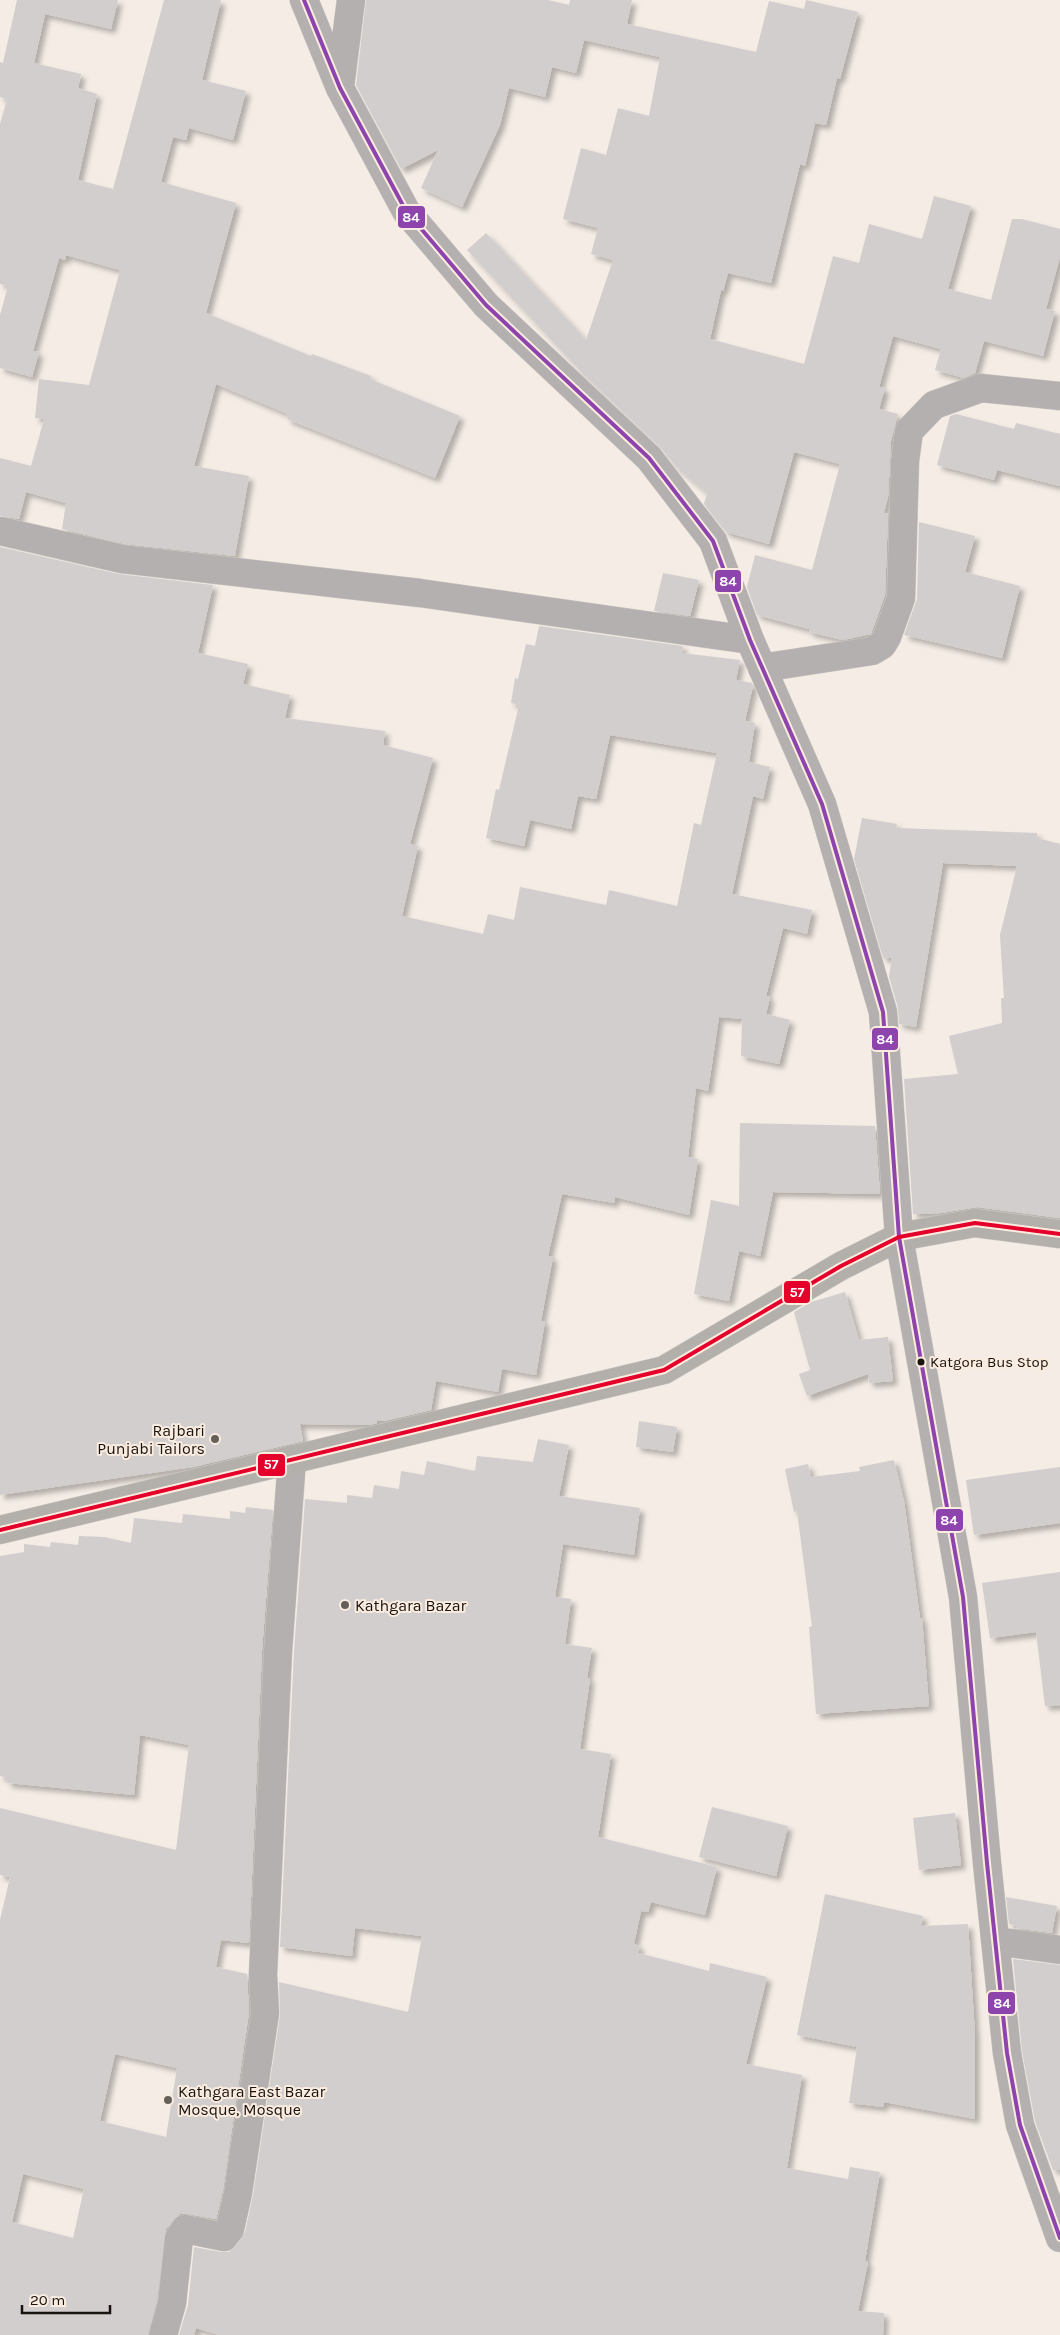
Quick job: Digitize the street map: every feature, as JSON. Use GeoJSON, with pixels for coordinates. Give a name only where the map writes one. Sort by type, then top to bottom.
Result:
{"type":"FeatureCollection","features":[{"type":"Feature","properties":{"kind":"main road"},"geometry":{"type":"LineString","coordinates":[[0,1530],[664,1370],[841,1266],[899,1237],[975,1223],[1060,1234]]}},
{"type":"Feature","properties":{"kind":"street"},"geometry":{"type":"LineString","coordinates":[[304,0],[340,88],[406,211],[486,305],[649,458],[713,541],[750,640],[822,804],[883,1012],[899,1237],[963,1597],[1007,2053],[1020,2125],[1060,2238]]}},
{"type":"Feature","properties":{"kind":"street"},"geometry":{"type":"LineString","coordinates":[[340,88],[350,0]]}},
{"type":"Feature","properties":{"kind":"street"},"geometry":{"type":"LineString","coordinates":[[762,668],[872,651],[882,645],[901,598],[904,461],[909,431],[934,405],[981,388],[1060,396]]}},
{"type":"Feature","properties":{"kind":"street"},"geometry":{"type":"LineString","coordinates":[[0,531],[122,559],[420,593],[750,640]]}},
{"type":"Feature","properties":{"kind":"street"},"geometry":{"type":"LineString","coordinates":[[163,2335],[172,2303],[179,2238],[182,2230],[224,2237],[230,2229],[238,2193],[264,2013],[263,1974],[278,1651],[292,1459]]}},
{"type":"Feature","properties":{"kind":"street"},"geometry":{"type":"LineString","coordinates":[[995,1941],[1060,1950]]}},
{"type":"Feature","properties":{"kind":"building"},"geometry":{"type":"Polygon","coordinates":[[[17,0],[118,0],[111,29],[45,14],[34,63],[81,74],[78,88],[97,94],[78,180],[113,189],[164,0],[221,0],[202,80],[246,91],[233,140],[189,128],[186,140],[173,137],[161,182],[236,203],[206,313],[311,356],[312,354],[371,376],[370,379],[460,416],[435,478],[287,419],[288,414],[216,384],[194,466],[249,476],[235,556],[125,544],[62,529],[66,503],[26,492],[19,519],[0,516],[0,458],[31,466],[44,419],[35,418],[39,379],[89,385],[120,270],[66,255],[65,260],[59,258],[33,351],[39,352],[32,377],[0,368],[0,315],[8,286],[0,284],[0,124],[7,99],[0,97],[0,62],[3,63],[17,0]]]}},
{"type":"Feature","properties":{"kind":"building"},"geometry":{"type":"Polygon","coordinates":[[[366,0],[548,0],[569,5],[570,0],[632,0],[627,24],[756,52],[769,1],[804,9],[806,0],[858,12],[840,79],[837,78],[826,125],[815,123],[805,166],[800,164],[771,283],[728,273],[723,291],[721,290],[710,339],[804,364],[833,256],[859,263],[869,224],[922,239],[934,196],[971,206],[948,289],[991,300],[1012,219],[1022,219],[1060,229],[1060,257],[1046,309],[1055,311],[1043,356],[984,341],[975,373],[964,378],[935,370],[941,349],[893,336],[879,387],[885,388],[879,409],[898,414],[891,441],[888,497],[884,513],[888,514],[885,595],[871,634],[843,640],[809,632],[809,629],[757,615],[747,587],[755,555],[812,570],[840,464],[794,452],[769,544],[726,532],[704,504],[707,493],[675,466],[660,447],[584,375],[467,250],[486,233],[586,340],[613,260],[591,254],[598,228],[563,219],[581,148],[606,155],[618,108],[649,116],[660,57],[584,40],[576,73],[552,67],[545,97],[509,88],[500,125],[462,207],[421,188],[438,150],[401,169],[356,85],[366,0]]]}},
{"type":"Feature","properties":{"kind":"building"},"geometry":{"type":"Polygon","coordinates":[[[956,414],[1014,429],[1016,423],[1060,434],[1060,486],[997,470],[994,480],[937,465],[950,416],[956,414]]]}},
{"type":"Feature","properties":{"kind":"building"},"geometry":{"type":"Polygon","coordinates":[[[919,522],[975,536],[965,572],[1020,586],[1002,658],[904,635],[917,599],[919,522]]]}},
{"type":"Feature","properties":{"kind":"building"},"geometry":{"type":"Polygon","coordinates":[[[0,547],[119,574],[213,585],[198,653],[248,664],[243,684],[290,695],[285,718],[385,731],[383,745],[433,758],[410,844],[418,846],[402,916],[483,934],[488,914],[514,920],[520,887],[606,905],[609,890],[677,906],[694,823],[701,825],[717,753],[610,735],[596,799],[578,796],[571,829],[530,820],[524,846],[486,838],[496,789],[499,790],[519,705],[511,703],[515,678],[518,679],[526,644],[535,646],[539,626],[683,646],[682,653],[740,660],[736,680],[752,683],[753,686],[745,721],[755,723],[749,762],[770,767],[763,799],[753,796],[732,894],[812,910],[807,934],[783,928],[766,996],[770,997],[766,1014],[790,1020],[779,1064],[741,1056],[742,1019],[719,1017],[708,1091],[696,1088],[688,1157],[698,1159],[689,1215],[615,1197],[614,1203],[562,1194],[548,1256],[553,1257],[541,1321],[545,1321],[536,1375],[502,1369],[498,1392],[436,1381],[431,1410],[384,1421],[377,1420],[377,1423],[369,1425],[300,1424],[303,1441],[193,1467],[0,1495],[0,547]]]}},
{"type":"Feature","properties":{"kind":"building"},"geometry":{"type":"Polygon","coordinates":[[[663,573],[699,580],[690,616],[654,611],[663,573]]]}},
{"type":"Feature","properties":{"kind":"building"},"geometry":{"type":"Polygon","coordinates":[[[862,818],[897,824],[896,828],[1037,833],[1037,838],[1060,844],[1060,1218],[977,1207],[941,1213],[913,1214],[904,1079],[958,1074],[949,1036],[1002,1023],[1001,998],[1004,998],[1000,935],[1017,866],[943,863],[916,1027],[899,1024],[898,1008],[889,976],[892,958],[883,958],[854,859],[862,818]]]}},
{"type":"Feature","properties":{"kind":"building"},"geometry":{"type":"Polygon","coordinates":[[[740,1123],[875,1126],[880,1194],[773,1192],[760,1256],[739,1251],[729,1301],[694,1294],[711,1200],[739,1206],[740,1123]]]}},
{"type":"Feature","properties":{"kind":"building"},"geometry":{"type":"Polygon","coordinates":[[[845,1292],[859,1340],[888,1337],[893,1381],[869,1383],[868,1374],[807,1396],[799,1374],[810,1370],[794,1312],[811,1302],[845,1292]]]}},
{"type":"Feature","properties":{"kind":"building"},"geometry":{"type":"Polygon","coordinates":[[[639,1421],[677,1427],[673,1452],[636,1447],[639,1421]]]}},
{"type":"Feature","properties":{"kind":"building"},"geometry":{"type":"Polygon","coordinates":[[[538,1439],[569,1445],[559,1496],[640,1508],[634,1555],[563,1544],[555,1597],[571,1599],[565,1644],[592,1648],[587,1678],[590,1679],[580,1749],[611,1754],[598,1837],[717,1867],[705,1915],[651,1902],[648,1912],[641,1911],[634,1944],[640,1946],[638,1953],[709,1971],[710,1963],[767,1977],[746,2064],[802,2075],[787,2168],[848,2179],[850,2167],[880,2172],[865,2261],[868,2262],[858,2311],[884,2313],[883,2335],[219,2335],[196,2328],[194,2335],[179,2335],[188,2305],[194,2247],[229,2252],[236,2246],[245,2232],[253,2195],[280,2015],[279,1982],[408,2012],[422,1936],[355,1928],[352,1956],[280,1947],[294,1652],[305,1499],[347,1503],[347,1495],[372,1498],[374,1485],[399,1489],[401,1471],[424,1475],[427,1461],[475,1471],[477,1456],[533,1462],[538,1439]]]}},
{"type":"Feature","properties":{"kind":"building"},"geometry":{"type":"Polygon","coordinates":[[[894,1460],[904,1501],[920,1618],[922,1618],[929,1706],[816,1714],[809,1627],[812,1626],[797,1511],[794,1512],[785,1469],[808,1464],[811,1477],[860,1471],[859,1467],[894,1460]]]}},
{"type":"Feature","properties":{"kind":"building"},"geometry":{"type":"Polygon","coordinates":[[[1060,1467],[1060,1523],[974,1535],[966,1480],[1060,1467]]]}},
{"type":"Feature","properties":{"kind":"building"},"geometry":{"type":"Polygon","coordinates":[[[246,1507],[273,1510],[262,1650],[249,1943],[221,1940],[216,1967],[247,1974],[249,2012],[223,2190],[216,2219],[180,2214],[166,2229],[157,2300],[148,2335],[0,2335],[0,1920],[10,1877],[0,1875],[0,1808],[176,1850],[189,1745],[140,1735],[134,1795],[7,1783],[8,1778],[0,1776],[0,1556],[24,1552],[24,1544],[50,1547],[51,1542],[78,1545],[79,1536],[104,1537],[131,1543],[134,1518],[182,1523],[183,1514],[230,1519],[230,1511],[245,1513],[246,1507]],[[115,2054],[100,2121],[166,2137],[177,2068],[115,2054]],[[23,2174],[12,2222],[73,2238],[84,2189],[23,2174]]]}},
{"type":"Feature","properties":{"kind":"building"},"geometry":{"type":"Polygon","coordinates":[[[1060,1572],[1060,1705],[1045,1706],[1036,1632],[990,1638],[982,1583],[1060,1572]]]}},
{"type":"Feature","properties":{"kind":"building"},"geometry":{"type":"Polygon","coordinates":[[[712,1807],[788,1826],[776,1876],[699,1857],[712,1807]]]}},
{"type":"Feature","properties":{"kind":"building"},"geometry":{"type":"Polygon","coordinates":[[[955,1813],[961,1865],[919,1870],[913,1818],[955,1813]]]}},
{"type":"Feature","properties":{"kind":"building"},"geometry":{"type":"Polygon","coordinates":[[[825,1894],[923,1916],[921,1926],[968,1924],[975,2035],[975,2119],[884,2102],[883,2107],[849,2103],[857,2047],[797,2035],[825,1894]]]}},
{"type":"Feature","properties":{"kind":"building"},"geometry":{"type":"Polygon","coordinates":[[[1006,1897],[1057,1906],[1052,1933],[1016,1928],[1017,1926],[1009,1924],[1006,1897]]]}},
{"type":"Feature","properties":{"kind":"building"},"geometry":{"type":"Polygon","coordinates":[[[1013,1959],[1060,1965],[1060,2170],[1053,2170],[1035,2121],[1022,2051],[1013,1959]]]}},
{"type":"Feature","properties":{"kind":"transit line","name":"84"},"geometry":{"type":"LineString","coordinates":[[304,0],[340,88],[406,211],[486,305],[649,458],[713,541],[750,640],[822,804],[883,1012],[899,1237],[963,1597],[987,1863],[1007,2053],[1020,2125],[1060,2238]]}},
{"type":"Feature","properties":{"kind":"transit line","name":"57"},"geometry":{"type":"LineString","coordinates":[[0,1530],[664,1370],[841,1266],[899,1237],[975,1223],[1060,1234]]}},
{"type":"Feature","properties":{"kind":"place","name":"Katgora Bus Stop"},"geometry":{"type":"Point","coordinates":[921,1362]}},
{"type":"Feature","properties":{"kind":"place","name":"Rajbari Punjabi Tailors"},"geometry":{"type":"Point","coordinates":[215,1439]}},
{"type":"Feature","properties":{"kind":"place","name":"Kathgara Bazar"},"geometry":{"type":"Point","coordinates":[345,1605]}},
{"type":"Feature","properties":{"kind":"place","name":"Kathgara East Bazar Mosque, Mosque"},"geometry":{"type":"Point","coordinates":[168,2100]}}]}
